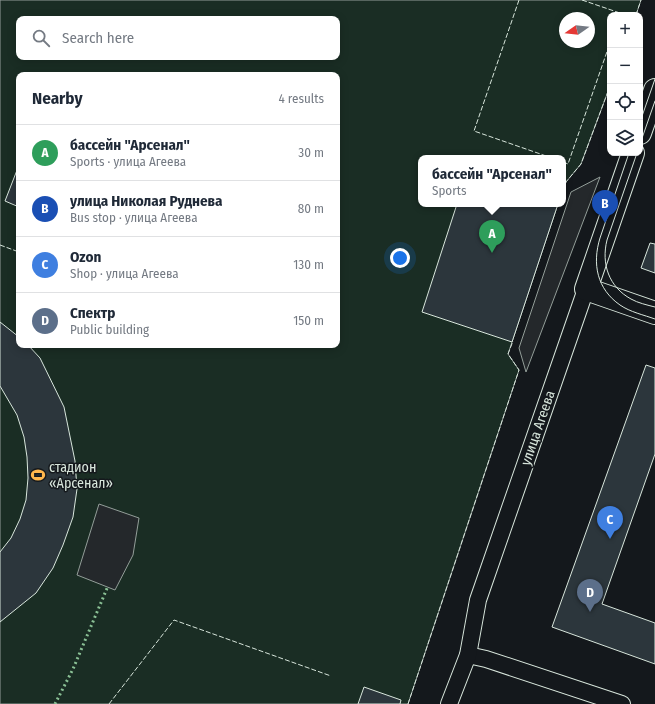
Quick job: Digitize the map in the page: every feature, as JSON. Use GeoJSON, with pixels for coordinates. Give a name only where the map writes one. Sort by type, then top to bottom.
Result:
{"type":"FeatureCollection","features":[{"type":"Feature","properties":{"kind":"street"},"geometry":{"type":"LineString","coordinates":[[643,124],[655,90]]}},
{"type":"Feature","properties":{"kind":"street","name":"улица Агеева"},"geometry":{"type":"LineString","coordinates":[[449,704],[468,655],[478,600],[632,156]]}},
{"type":"Feature","properties":{"kind":"street"},"geometry":{"type":"LineString","coordinates":[[586,289],[655,313]]}},
{"type":"Feature","properties":{"kind":"street"},"geometry":{"type":"LineString","coordinates":[[468,655],[486,659],[622,704]]}},
{"type":"Feature","properties":{"kind":"green space"},"geometry":{"type":"Polygon","coordinates":[[[0,0],[641,0],[637,12],[607,12],[607,94],[581,164],[566,182],[566,155],[418,155],[418,207],[557,207],[508,354],[519,370],[408,704],[0,704],[0,0]]]}},
{"type":"Feature","properties":{"kind":"shaded area"},"geometry":{"type":"Polygon","coordinates":[[[600,177],[526,372],[519,348],[571,192],[600,177]]]}},
{"type":"Feature","properties":{"kind":"shaded area"},"geometry":{"type":"Polygon","coordinates":[[[99,504],[139,518],[133,555],[115,590],[77,575],[99,504]]]}},
{"type":"Feature","properties":{"kind":"building"},"geometry":{"type":"Polygon","coordinates":[[[16,173],[16,206],[5,201],[16,173]]]}},
{"type":"Feature","properties":{"kind":"building"},"geometry":{"type":"Polygon","coordinates":[[[456,207],[557,207],[512,342],[422,312],[456,207]]]}},
{"type":"Feature","properties":{"kind":"building"},"geometry":{"type":"Polygon","coordinates":[[[650,243],[655,244],[655,273],[641,268],[650,243]]]}},
{"type":"Feature","properties":{"kind":"building","name":"стадион «Арсенал»"},"geometry":{"type":"Polygon","coordinates":[[[0,322],[16,335],[16,348],[31,348],[40,358],[64,407],[75,461],[77,489],[73,517],[53,568],[36,593],[0,622],[0,552],[11,538],[20,519],[26,500],[28,478],[24,437],[17,415],[0,386],[0,322]]]}},
{"type":"Feature","properties":{"kind":"building"},"geometry":{"type":"Polygon","coordinates":[[[646,365],[655,368],[655,454],[602,604],[655,623],[655,664],[552,627],[646,365]]]}},
{"type":"Feature","properties":{"kind":"building"},"geometry":{"type":"Polygon","coordinates":[[[364,687],[401,700],[400,704],[358,704],[364,687]]]}},
{"type":"Feature","properties":{"kind":"tram line"},"geometry":{"type":"LineString","coordinates":[[641,120],[655,79]]}},
{"type":"Feature","properties":{"kind":"tram line"},"geometry":{"type":"LineString","coordinates":[[643,135],[655,101]]}},
{"type":"Feature","properties":{"kind":"tram line"},"geometry":{"type":"LineString","coordinates":[[628,156],[600,238],[597,257],[598,275],[601,284],[612,299],[628,310],[655,319]]}},
{"type":"Feature","properties":{"kind":"tram line"},"geometry":{"type":"LineString","coordinates":[[636,156],[607,240],[605,249],[606,266],[612,281],[623,294],[643,304],[655,307]]}},
{"type":"Feature","properties":{"kind":"hedge"},"geometry":{"type":"LineString","coordinates":[[55,704],[73,669],[108,586]]}},
{"type":"Feature","properties":{"kind":"fence"},"geometry":{"type":"LineString","coordinates":[[519,0],[474,131],[543,155]]}},
{"type":"Feature","properties":{"kind":"fence"},"geometry":{"type":"LineString","coordinates":[[582,0],[617,12]]}},
{"type":"Feature","properties":{"kind":"fence"},"geometry":{"type":"LineString","coordinates":[[637,12],[641,0]]}},
{"type":"Feature","properties":{"kind":"fence"},"geometry":{"type":"LineString","coordinates":[[566,163],[568,164],[608,48]]}},
{"type":"Feature","properties":{"kind":"fence"},"geometry":{"type":"LineString","coordinates":[[566,182],[581,164],[607,94]]}},
{"type":"Feature","properties":{"kind":"fence"},"geometry":{"type":"LineString","coordinates":[[0,245],[16,251]]}},
{"type":"Feature","properties":{"kind":"fence"},"geometry":{"type":"LineString","coordinates":[[408,704],[519,370],[508,354],[513,341]]}},
{"type":"Feature","properties":{"kind":"fence"},"geometry":{"type":"LineString","coordinates":[[109,704],[174,620],[331,676]]}},
{"type":"Feature","properties":{"kind":"place","name":"улица Николая Руднева"},"geometry":{"type":"Point","coordinates":[605,223]}},
{"type":"Feature","properties":{"kind":"place","name":"бассейн \"Арсенал\""},"geometry":{"type":"Point","coordinates":[492,253]}},
{"type":"Feature","properties":{"kind":"place","name":"стадион «Арсенал»"},"geometry":{"type":"Point","coordinates":[38,475]}},
{"type":"Feature","properties":{"kind":"place","name":"Ozon"},"geometry":{"type":"Point","coordinates":[610,539]}},
{"type":"Feature","properties":{"kind":"place","name":"Спектр"},"geometry":{"type":"Point","coordinates":[590,612]}}]}
